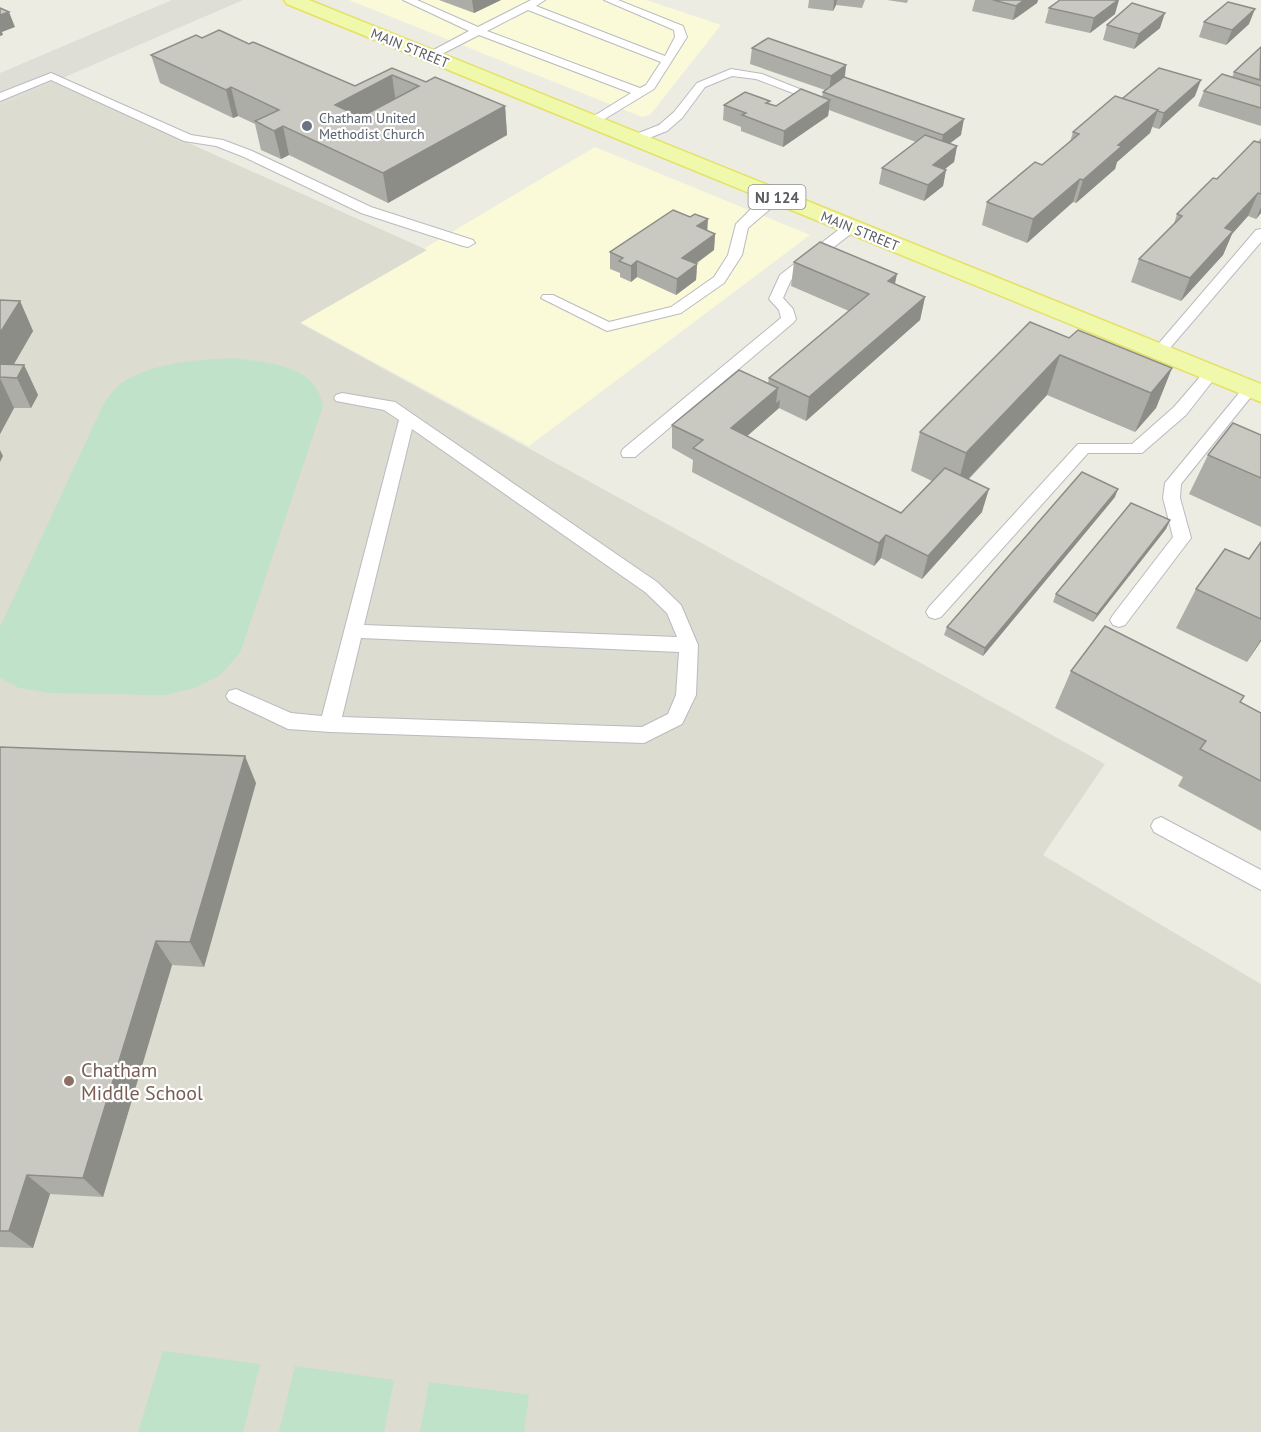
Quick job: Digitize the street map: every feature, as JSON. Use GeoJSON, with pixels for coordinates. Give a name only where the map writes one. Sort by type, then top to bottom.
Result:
{"type":"FeatureCollection","features":[{"type":"Feature","properties":{"kind":"main road","name":"MAIN STREET"},"geometry":{"type":"LineString","coordinates":[[293,0],[1255,392]]}},
{"type":"Feature","properties":{"kind":"lane"},"geometry":{"type":"LineString","coordinates":[[408,0],[480,32],[641,93]]}},
{"type":"Feature","properties":{"kind":"lane"},"geometry":{"type":"LineString","coordinates":[[430,56],[540,0]]}},
{"type":"Feature","properties":{"kind":"lane"},"geometry":{"type":"LineString","coordinates":[[593,122],[650,87],[681,38],[679,28],[609,0]]}},
{"type":"Feature","properties":{"kind":"lane"},"geometry":{"type":"LineString","coordinates":[[527,6],[668,61]]}},
{"type":"Feature","properties":{"kind":"lane"},"geometry":{"type":"LineString","coordinates":[[635,139],[663,128],[678,115],[701,85],[731,72],[758,76],[811,96]]}},
{"type":"Feature","properties":{"kind":"lane"},"geometry":{"type":"LineString","coordinates":[[0,97],[51,76],[188,138],[219,143],[248,154],[366,210],[468,243]]}},
{"type":"Feature","properties":{"kind":"lane"},"geometry":{"type":"LineString","coordinates":[[548,298],[607,327],[676,310],[719,280],[735,255],[741,227],[758,210],[777,197]]}},
{"type":"Feature","properties":{"kind":"lane"},"geometry":{"type":"LineString","coordinates":[[629,453],[789,319],[786,309],[777,299],[785,278],[851,227]]}},
{"type":"Feature","properties":{"kind":"lane"},"geometry":{"type":"LineString","coordinates":[[1159,352],[1261,233]]}},
{"type":"Feature","properties":{"kind":"lane"},"geometry":{"type":"LineString","coordinates":[[935,612],[1084,448],[1136,449],[1180,411],[1210,374]]}},
{"type":"Feature","properties":{"kind":"lane"},"geometry":{"type":"LineString","coordinates":[[1119,620],[1182,538],[1181,524],[1169,496],[1173,483],[1255,392]]}},
{"type":"Feature","properties":{"kind":"lane"},"geometry":{"type":"LineString","coordinates":[[236,696],[288,721],[645,735],[675,719],[686,694],[689,645],[675,610],[651,587],[389,406],[342,398]]}},
{"type":"Feature","properties":{"kind":"lane"},"geometry":{"type":"LineString","coordinates":[[330,724],[407,418]]}},
{"type":"Feature","properties":{"kind":"lane"},"geometry":{"type":"LineString","coordinates":[[353,631],[689,645]]}},
{"type":"Feature","properties":{"kind":"lane"},"geometry":{"type":"LineString","coordinates":[[1161,826],[1261,881]]}},
{"type":"Feature","properties":{"kind":"shaded area"},"geometry":{"type":"Polygon","coordinates":[[[172,0],[243,0],[0,105],[0,73],[172,0]]]}},
{"type":"Feature","properties":{"kind":"shaded area"},"geometry":{"type":"Polygon","coordinates":[[[349,0],[646,0],[721,25],[650,115],[642,117],[349,0]]]}},
{"type":"Feature","properties":{"kind":"shaded area"},"geometry":{"type":"Polygon","coordinates":[[[53,82],[427,250],[300,323],[1105,764],[1043,855],[1261,984],[1261,1432],[0,1432],[0,105],[53,82]]]}},
{"type":"Feature","properties":{"kind":"shaded area"},"geometry":{"type":"Polygon","coordinates":[[[595,147],[810,235],[529,446],[300,322],[595,147]]]}},
{"type":"Feature","properties":{"kind":"shaded area"},"geometry":{"type":"Polygon","coordinates":[[[233,358],[275,364],[301,374],[311,381],[319,392],[323,406],[240,653],[220,675],[195,688],[164,695],[50,693],[19,688],[0,678],[0,627],[104,403],[120,384],[149,370],[190,361],[233,358]]]}},
{"type":"Feature","properties":{"kind":"shaded area"},"geometry":{"type":"Polygon","coordinates":[[[163,1351],[260,1364],[243,1432],[138,1432],[163,1351]]]}},
{"type":"Feature","properties":{"kind":"shaded area"},"geometry":{"type":"Polygon","coordinates":[[[295,1366],[394,1380],[384,1432],[279,1432],[295,1366]]]}},
{"type":"Feature","properties":{"kind":"shaded area"},"geometry":{"type":"Polygon","coordinates":[[[429,1382],[529,1395],[524,1432],[420,1432],[429,1382]]]}},
{"type":"Feature","properties":{"kind":"building"},"geometry":{"type":"Polygon","coordinates":[[[993,0],[1024,0],[1016,6],[993,0]]]}},
{"type":"Feature","properties":{"kind":"building"},"geometry":{"type":"Polygon","coordinates":[[[1060,0],[1118,0],[1094,18],[1049,8],[1060,0]]]}},
{"type":"Feature","properties":{"kind":"building"},"geometry":{"type":"Polygon","coordinates":[[[1228,2],[1255,9],[1232,30],[1204,22],[1228,2]]]}},
{"type":"Feature","properties":{"kind":"building"},"geometry":{"type":"Polygon","coordinates":[[[1132,3],[1165,13],[1139,34],[1107,25],[1132,3]]]}},
{"type":"Feature","properties":{"kind":"building"},"geometry":{"type":"Polygon","coordinates":[[[0,8],[9,12],[0,15],[0,8]]]}},
{"type":"Feature","properties":{"kind":"building"},"geometry":{"type":"Polygon","coordinates":[[[219,30],[249,44],[253,42],[355,86],[392,68],[426,82],[435,77],[505,106],[383,173],[283,126],[274,131],[255,121],[279,110],[231,87],[226,90],[151,55],[196,35],[202,38],[219,30]],[[392,75],[335,105],[361,117],[419,86],[392,75]]]}},
{"type":"Feature","properties":{"kind":"building"},"geometry":{"type":"Polygon","coordinates":[[[768,38],[846,65],[831,76],[752,48],[768,38]]]}},
{"type":"Feature","properties":{"kind":"building"},"geometry":{"type":"Polygon","coordinates":[[[1261,47],[1260,80],[1234,72],[1261,47]]]}},
{"type":"Feature","properties":{"kind":"building"},"geometry":{"type":"Polygon","coordinates":[[[1159,68],[1201,80],[1164,113],[1122,99],[1159,68]]]}},
{"type":"Feature","properties":{"kind":"building"},"geometry":{"type":"Polygon","coordinates":[[[1222,74],[1261,86],[1261,108],[1204,91],[1222,74]]]}},
{"type":"Feature","properties":{"kind":"building"},"geometry":{"type":"Polygon","coordinates":[[[844,77],[964,119],[943,135],[823,92],[844,77]]]}},
{"type":"Feature","properties":{"kind":"building"},"geometry":{"type":"Polygon","coordinates":[[[801,89],[830,100],[784,131],[742,115],[746,113],[724,105],[745,92],[770,101],[766,103],[776,106],[801,89]]]}},
{"type":"Feature","properties":{"kind":"building"},"geometry":{"type":"Polygon","coordinates":[[[1115,96],[1158,110],[1118,145],[1122,146],[1033,219],[987,202],[1035,162],[1042,165],[1079,134],[1073,132],[1115,96]]]}},
{"type":"Feature","properties":{"kind":"building"},"geometry":{"type":"Polygon","coordinates":[[[925,135],[957,146],[933,165],[946,170],[928,185],[882,168],[925,135]]]}},
{"type":"Feature","properties":{"kind":"building"},"geometry":{"type":"Polygon","coordinates":[[[1254,141],[1261,143],[1261,194],[1258,193],[1225,228],[1233,231],[1190,278],[1139,259],[1182,216],[1177,214],[1213,178],[1217,179],[1254,141]]]}},
{"type":"Feature","properties":{"kind":"building"},"geometry":{"type":"Polygon","coordinates":[[[673,210],[690,217],[695,214],[708,219],[697,226],[715,234],[682,258],[697,264],[677,279],[637,261],[631,266],[619,261],[623,258],[610,252],[673,210]]]}},
{"type":"Feature","properties":{"kind":"building"},"geometry":{"type":"Polygon","coordinates":[[[820,242],[897,274],[888,281],[925,297],[809,397],[769,378],[869,294],[794,262],[820,242]]]}},
{"type":"Feature","properties":{"kind":"building"},"geometry":{"type":"Polygon","coordinates":[[[0,300],[20,301],[0,333],[0,300]]]}},
{"type":"Feature","properties":{"kind":"building"},"geometry":{"type":"Polygon","coordinates":[[[1030,322],[1069,338],[1078,330],[1172,368],[1151,393],[1060,355],[966,453],[920,432],[1030,322]]]}},
{"type":"Feature","properties":{"kind":"building"},"geometry":{"type":"Polygon","coordinates":[[[0,364],[24,365],[17,378],[0,377],[0,364]]]}},
{"type":"Feature","properties":{"kind":"building"},"geometry":{"type":"Polygon","coordinates":[[[739,370],[778,388],[731,428],[901,513],[945,468],[989,489],[928,556],[886,535],[879,543],[693,448],[703,440],[672,425],[739,370]]]}},
{"type":"Feature","properties":{"kind":"building"},"geometry":{"type":"Polygon","coordinates":[[[1233,423],[1261,435],[1261,478],[1208,455],[1233,423]]]}},
{"type":"Feature","properties":{"kind":"building"},"geometry":{"type":"Polygon","coordinates":[[[1082,472],[1118,489],[985,648],[947,627],[1082,472]]]}},
{"type":"Feature","properties":{"kind":"building"},"geometry":{"type":"Polygon","coordinates":[[[1131,503],[1170,520],[1097,614],[1056,594],[1131,503]]]}},
{"type":"Feature","properties":{"kind":"building"},"geometry":{"type":"Polygon","coordinates":[[[1261,542],[1261,619],[1196,589],[1225,549],[1249,559],[1261,542]]]}},
{"type":"Feature","properties":{"kind":"building"},"geometry":{"type":"Polygon","coordinates":[[[1105,626],[1244,696],[1240,702],[1261,713],[1261,781],[1200,749],[1206,741],[1071,671],[1105,626]]]}},
{"type":"Feature","properties":{"kind":"building","name":"Chatham Middle School"},"geometry":{"type":"Polygon","coordinates":[[[0,747],[245,756],[190,942],[156,941],[83,1178],[27,1175],[9,1231],[0,1231],[0,747]]]}},
{"type":"Feature","properties":{"kind":"place","name":"Chatham United Methodist Church"},"geometry":{"type":"Point","coordinates":[307,126]}},
{"type":"Feature","properties":{"kind":"place","name":"Chatham Middle School"},"geometry":{"type":"Point","coordinates":[69,1081]}}]}
